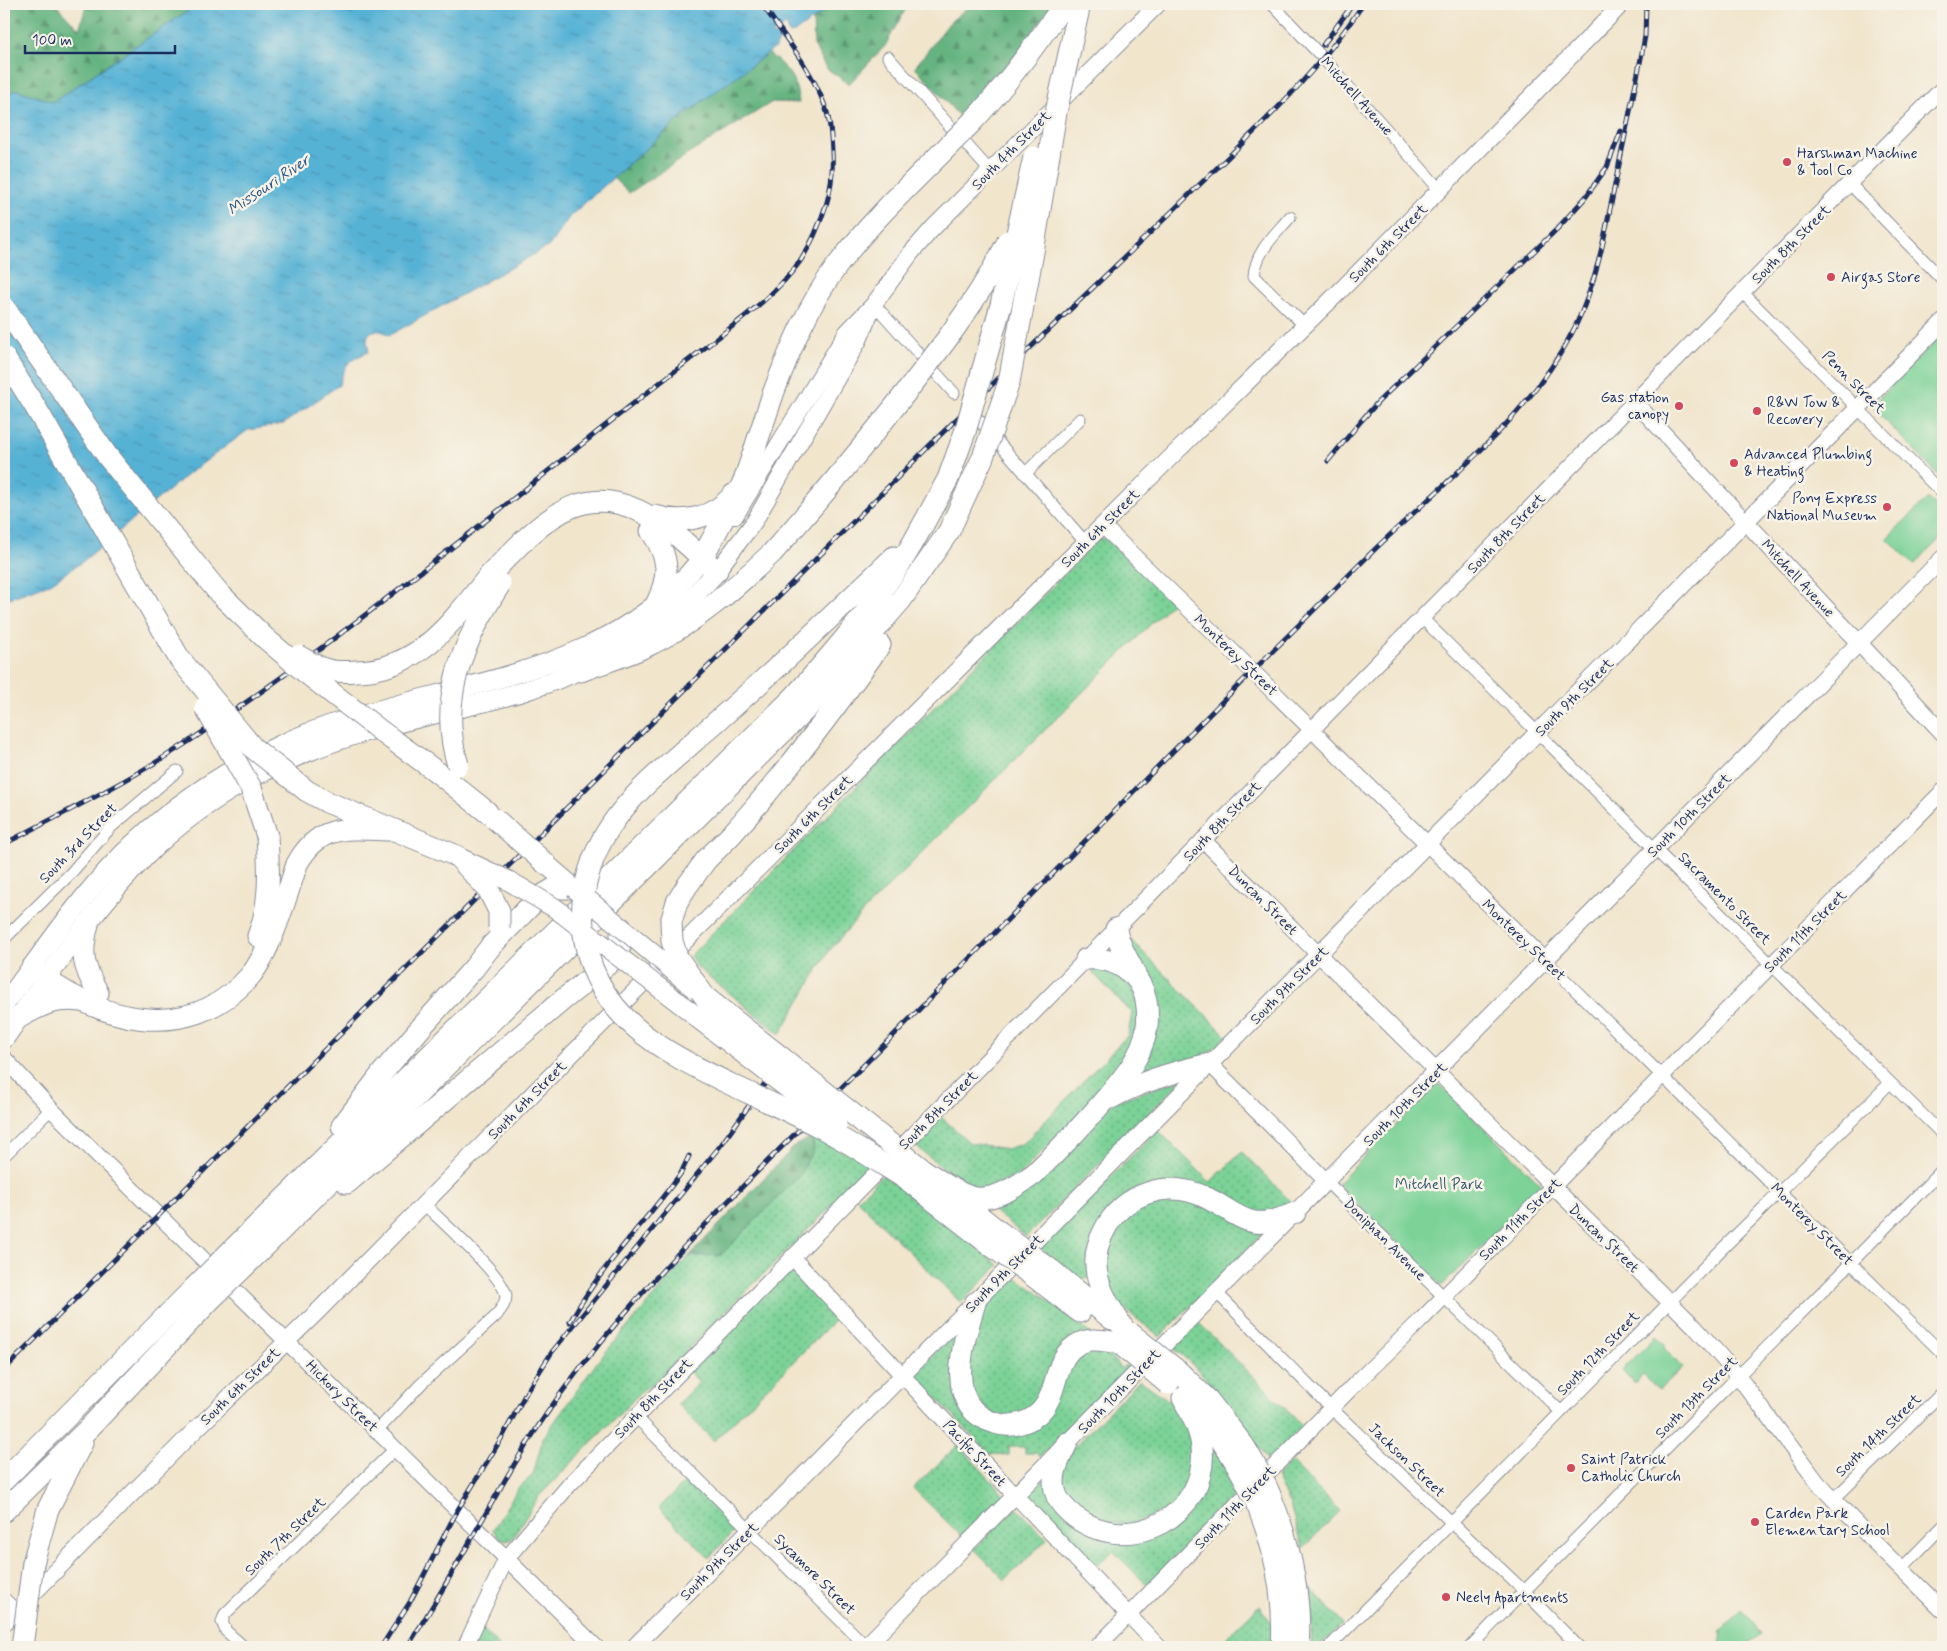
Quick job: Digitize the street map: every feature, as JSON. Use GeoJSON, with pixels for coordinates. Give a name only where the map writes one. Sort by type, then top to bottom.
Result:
{"type":"FeatureCollection","features":[{"type":"Feature","properties":{"kind":"highway"},"geometry":{"type":"LineString","coordinates":[[705,569],[744,481],[772,394],[802,323],[836,268],[870,226],[972,122],[1013,76],[1032,52],[1064,4]]}},
{"type":"Feature","properties":{"kind":"highway"},"geometry":{"type":"LineString","coordinates":[[283,1200],[795,696],[842,643],[906,557],[948,479],[970,414],[1001,306],[1031,175],[1040,125],[1070,4]]}},
{"type":"Feature","properties":{"kind":"highway"},"geometry":{"type":"LineString","coordinates":[[1080,4],[1056,112],[1009,382],[983,457],[950,531],[909,601],[844,694],[765,797],[706,860],[686,886],[677,902],[671,922],[672,941],[677,957],[700,1006],[991,1235],[1125,1335],[1177,1385],[1208,1400],[1239,1452],[1272,1500],[1282,1529],[1298,1602],[1298,1647]]}},
{"type":"Feature","properties":{"kind":"highway"},"geometry":{"type":"LineString","coordinates":[[581,671],[652,644],[682,627],[723,598],[772,553],[825,494],[960,323],[987,280],[1047,162]]}},
{"type":"Feature","properties":{"kind":"highway"},"geometry":{"type":"LineString","coordinates":[[4,307],[108,458],[219,593],[265,638],[305,672],[491,815],[546,864]]}},
{"type":"Feature","properties":{"kind":"highway"},"geometry":{"type":"LineString","coordinates":[[4,357],[41,417],[251,788],[267,836],[268,890],[263,923],[251,953],[237,972],[220,986],[194,1001],[167,1006],[141,1006],[90,997],[66,999],[11,1012]]}},
{"type":"Feature","properties":{"kind":"highway"},"geometry":{"type":"LineString","coordinates":[[265,638],[322,668],[346,672],[365,671],[387,666],[407,659],[427,646],[494,580],[536,529],[556,514],[576,504],[599,501],[614,502],[669,521],[690,520],[708,514],[726,503],[744,481]]}},
{"type":"Feature","properties":{"kind":"highway"},"geometry":{"type":"LineString","coordinates":[[639,511],[670,530],[705,569]]}},
{"type":"Feature","properties":{"kind":"highway"},"geometry":{"type":"LineString","coordinates":[[491,815],[472,792],[458,766],[451,738],[449,719],[451,696],[464,652],[494,580],[556,530],[581,518],[606,514],[628,518],[705,569]]}},
{"type":"Feature","properties":{"kind":"highway"},"geometry":{"type":"LineString","coordinates":[[924,523],[892,560],[863,588],[630,801],[598,848],[585,886],[582,911],[588,959],[600,984],[622,1014],[654,1044],[677,1058],[916,1175],[976,1198],[996,1195],[1034,1174],[1099,1107],[1129,1070],[1142,1046],[1148,1021],[1144,993],[1117,939],[1116,928]]}},
{"type":"Feature","properties":{"kind":"highway"},"geometry":{"type":"LineString","coordinates":[[286,1227],[809,706],[901,600],[950,531]]}},
{"type":"Feature","properties":{"kind":"highway"},"geometry":{"type":"LineString","coordinates":[[650,532],[662,546],[666,568],[664,588],[656,605]]}},
{"type":"Feature","properties":{"kind":"highway"},"geometry":{"type":"LineString","coordinates":[[179,658],[253,748],[307,791],[327,802],[391,830],[457,856],[492,894],[499,911],[499,935]]}},
{"type":"Feature","properties":{"kind":"highway"},"geometry":{"type":"LineString","coordinates":[[43,974],[128,1017],[156,1020],[181,1018],[209,1008],[233,992],[251,975],[264,955],[297,864],[305,850],[327,833],[340,829],[391,830]]}},
{"type":"Feature","properties":{"kind":"highway"},"geometry":{"type":"LineString","coordinates":[[4,1480],[242,1254],[383,1072],[499,935],[538,898],[555,888],[574,888]]}},
{"type":"Feature","properties":{"kind":"highway"},"geometry":{"type":"LineString","coordinates":[[88,924],[83,944],[90,997]]}},
{"type":"Feature","properties":{"kind":"highway"},"geometry":{"type":"LineString","coordinates":[[242,1254],[330,1198],[565,998],[608,964],[617,955],[621,944],[621,928]]}},
{"type":"Feature","properties":{"kind":"highway"},"geometry":{"type":"LineString","coordinates":[[1086,959],[1097,958],[1111,961],[1121,966],[1138,980]]}},
{"type":"Feature","properties":{"kind":"highway"},"geometry":{"type":"LineString","coordinates":[[1099,1107],[1123,1091],[1210,1064]]}},
{"type":"Feature","properties":{"kind":"highway"},"geometry":{"type":"LineString","coordinates":[[1125,1335],[1105,1299],[1096,1272],[1096,1257],[1098,1244],[1103,1232],[1117,1210],[1128,1202],[1150,1192],[1174,1188],[1206,1197],[1244,1219],[1254,1222],[1271,1221],[1295,1213]]}},
{"type":"Feature","properties":{"kind":"highway"},"geometry":{"type":"LineString","coordinates":[[4,1511],[90,1427],[202,1294]]}},
{"type":"Feature","properties":{"kind":"highway"},"geometry":{"type":"LineString","coordinates":[[975,1303],[960,1357],[960,1375],[963,1389],[973,1410],[980,1417],[995,1424],[1023,1423],[1038,1414],[1050,1399],[1065,1356],[1077,1344],[1094,1339],[1125,1335]]}},
{"type":"Feature","properties":{"kind":"highway"},"geometry":{"type":"LineString","coordinates":[[1067,1443],[1058,1462],[1054,1481],[1055,1491],[1064,1508],[1082,1522],[1106,1531],[1130,1532],[1154,1527],[1174,1515],[1184,1506],[1196,1486],[1200,1474],[1202,1448],[1199,1434],[1195,1420],[1177,1385]]}},
{"type":"Feature","properties":{"kind":"highway"},"geometry":{"type":"LineString","coordinates":[[22,1647],[33,1563],[48,1509],[90,1427]]}},
{"type":"Feature","properties":{"kind":"highway"},"geometry":{"type":"LineString","coordinates":[[1239,1452],[1278,1569],[1282,1603],[1282,1647]]}},
{"type":"Feature","properties":{"kind":"main road","name":"South 4th Street"},"geometry":{"type":"LineString","coordinates":[[705,569],[847,332],[874,304],[911,253],[933,228],[1158,4]]}},
{"type":"Feature","properties":{"kind":"main road","name":"South 6th Street"},"geometry":{"type":"LineString","coordinates":[[4,1623],[177,1448],[1440,190],[1622,4]]}},
{"type":"Feature","properties":{"kind":"main road","name":"South 9th Street"},"geometry":{"type":"LineString","coordinates":[[634,1647],[1943,322]]}},
{"type":"Feature","properties":{"kind":"main road","name":"Mitchell Avenue"},"geometry":{"type":"LineString","coordinates":[[1746,522],[1943,733]]}},
{"type":"Feature","properties":{"kind":"main road","name":"South 10th Street"},"geometry":{"type":"LineString","coordinates":[[866,1647],[1943,558]]}},
{"type":"Feature","properties":{"kind":"main road"},"geometry":{"type":"LineString","coordinates":[[43,974],[87,894],[122,855],[153,826],[222,775],[274,748],[315,730],[536,668],[567,656],[603,639],[644,615],[676,587],[705,569]]}},
{"type":"Feature","properties":{"kind":"main road"},"geometry":{"type":"LineString","coordinates":[[4,1039],[11,1012],[130,873],[158,844],[222,796],[264,772],[308,751],[350,737],[524,691],[581,671],[644,633],[674,612],[705,569]]}},
{"type":"Feature","properties":{"kind":"main road"},"geometry":{"type":"LineString","coordinates":[[457,856],[509,881],[555,908],[617,955],[700,1006]]}},
{"type":"Feature","properties":{"kind":"main road"},"geometry":{"type":"LineString","coordinates":[[546,864],[621,928],[700,1006]]}},
{"type":"Feature","properties":{"kind":"street","name":"Mitchell Avenue"},"geometry":{"type":"LineString","coordinates":[[1272,4],[1322,57],[1440,190]]}},
{"type":"Feature","properties":{"kind":"street"},"geometry":{"type":"LineString","coordinates":[[888,57],[990,170]]}},
{"type":"Feature","properties":{"kind":"street","name":"South 8th Street"},"geometry":{"type":"LineString","coordinates":[[465,1647],[506,1559],[570,1484],[1943,88]]}},
{"type":"Feature","properties":{"kind":"street"},"geometry":{"type":"LineString","coordinates":[[1850,184],[1943,280]]}},
{"type":"Feature","properties":{"kind":"street"},"geometry":{"type":"LineString","coordinates":[[1290,217],[1266,244],[1255,265],[1254,276],[1304,325]]}},
{"type":"Feature","properties":{"kind":"street","name":"Penn Street"},"geometry":{"type":"LineString","coordinates":[[1743,292],[1943,494]]}},
{"type":"Feature","properties":{"kind":"street"},"geometry":{"type":"LineString","coordinates":[[874,304],[954,393]]}},
{"type":"Feature","properties":{"kind":"street","name":"Mitchell Avenue"},"geometry":{"type":"LineString","coordinates":[[1634,401],[1746,522]]}},
{"type":"Feature","properties":{"kind":"street"},"geometry":{"type":"LineString","coordinates":[[978,419],[1086,543]]}},
{"type":"Feature","properties":{"kind":"street"},"geometry":{"type":"LineString","coordinates":[[1025,474],[1080,419]]}},
{"type":"Feature","properties":{"kind":"street","name":"Monterey Street"},"geometry":{"type":"LineString","coordinates":[[1103,526],[1780,1191],[1943,1354]]}},
{"type":"Feature","properties":{"kind":"street","name":"Sacramento Street"},"geometry":{"type":"LineString","coordinates":[[1422,618],[1943,1135]]}},
{"type":"Feature","properties":{"kind":"street","name":"South 3rd Street"},"geometry":{"type":"LineString","coordinates":[[4,939],[70,874],[111,827],[178,771]]}},
{"type":"Feature","properties":{"kind":"street","name":"South 11th Street"},"geometry":{"type":"LineString","coordinates":[[1097,1647],[1331,1408],[1444,1297],[1943,791]]}},
{"type":"Feature","properties":{"kind":"street","name":"Duncan Street"},"geometry":{"type":"LineString","coordinates":[[1203,840],[1318,956],[1695,1327],[1738,1376],[1818,1483],[1943,1610]]}},
{"type":"Feature","properties":{"kind":"street","name":"Hickory Street"},"geometry":{"type":"LineString","coordinates":[[4,1058],[51,1108],[596,1647]]}},
{"type":"Feature","properties":{"kind":"street","name":"Doniphan Avenue"},"geometry":{"type":"LineString","coordinates":[[1210,1064],[1561,1412]]}},
{"type":"Feature","properties":{"kind":"street","name":"South 12th Street"},"geometry":{"type":"LineString","coordinates":[[1330,1647],[1669,1302],[1890,1083]]}},
{"type":"Feature","properties":{"kind":"street"},"geometry":{"type":"LineString","coordinates":[[4,1156],[51,1108]]}},
{"type":"Feature","properties":{"kind":"street","name":"South 13th Street"},"geometry":{"type":"LineString","coordinates":[[1470,1647],[1943,1169]]}},
{"type":"Feature","properties":{"kind":"street"},"geometry":{"type":"LineString","coordinates":[[376,1431],[421,1384],[496,1316],[505,1303],[506,1294],[500,1282],[482,1261],[424,1204]]}},
{"type":"Feature","properties":{"kind":"street","name":"Pacific Street"},"geometry":{"type":"LineString","coordinates":[[792,1257],[1159,1647]]}},
{"type":"Feature","properties":{"kind":"street","name":"Jackson Street"},"geometry":{"type":"LineString","coordinates":[[1216,1292],[1331,1408],[1579,1647]]}},
{"type":"Feature","properties":{"kind":"street","name":"South 14th Street"},"geometry":{"type":"LineString","coordinates":[[1833,1500],[1943,1392]]}},
{"type":"Feature","properties":{"kind":"street","name":"Sycamore Street"},"geometry":{"type":"LineString","coordinates":[[635,1416],[866,1647]]}},
{"type":"Feature","properties":{"kind":"street","name":"South 7th Street"},"geometry":{"type":"LineString","coordinates":[[244,1647],[226,1631],[222,1622],[225,1614],[395,1449]]}},
{"type":"Feature","properties":{"kind":"street"},"geometry":{"type":"LineString","coordinates":[[1901,1569],[1943,1526]]}},
{"type":"Feature","properties":{"kind":"street"},"geometry":{"type":"LineString","coordinates":[[4,1598],[16,1610]]}},
{"type":"Feature","properties":{"kind":"green space"},"geometry":{"type":"Polygon","coordinates":[[[4,4],[55,4],[79,29],[87,4],[198,4],[53,102],[17,90],[4,94],[4,4]]]}},
{"type":"Feature","properties":{"kind":"green space"},"geometry":{"type":"Polygon","coordinates":[[[834,4],[914,4],[905,10],[885,46],[849,84],[826,68],[814,45],[813,19],[834,4]]]}},
{"type":"Feature","properties":{"kind":"green space"},"geometry":{"type":"Polygon","coordinates":[[[972,4],[1052,4],[1012,62],[959,116],[915,67],[950,22],[972,4]]]}},
{"type":"Feature","properties":{"kind":"green space"},"geometry":{"type":"Polygon","coordinates":[[[768,53],[790,74],[799,103],[772,102],[629,193],[613,178],[684,115],[768,53]]]}},
{"type":"Feature","properties":{"kind":"green space"},"geometry":{"type":"Polygon","coordinates":[[[1943,333],[1943,480],[1875,410],[1875,402],[1943,333]]]}},
{"type":"Feature","properties":{"kind":"green space"},"geometry":{"type":"Polygon","coordinates":[[[1928,498],[1943,513],[1943,536],[1914,565],[1887,538],[1928,498]]]}},
{"type":"Feature","properties":{"kind":"green space"},"geometry":{"type":"Polygon","coordinates":[[[1105,538],[1173,602],[863,912],[829,951],[780,1034],[698,968],[690,956],[1098,540],[1105,538]]]}},
{"type":"Feature","properties":{"kind":"green space"},"geometry":{"type":"Polygon","coordinates":[[[1125,934],[1227,1036],[1212,1050],[1199,1057],[1121,1087],[1153,1034],[1125,934]]]}},
{"type":"Feature","properties":{"kind":"green space"},"geometry":{"type":"Polygon","coordinates":[[[1099,965],[1131,978],[1143,1021],[1122,1071],[1020,1174],[984,1191],[961,1183],[912,1143],[940,1116],[970,1143],[1007,1149],[1024,1143],[1128,1035],[1132,1013],[1093,973],[1093,968],[1099,965]]]}},
{"type":"Feature","properties":{"kind":"green space"},"geometry":{"type":"Polygon","coordinates":[[[1183,1079],[1026,1237],[994,1211],[987,1202],[1116,1101],[1183,1079]]]}},
{"type":"Feature","properties":{"kind":"green space","name":"Mitchell Park"},"geometry":{"type":"Polygon","coordinates":[[[1438,1083],[1542,1185],[1442,1286],[1337,1184],[1438,1083]]]}},
{"type":"Feature","properties":{"kind":"green space"},"geometry":{"type":"Polygon","coordinates":[[[822,1129],[872,1166],[656,1381],[643,1390],[539,1496],[512,1539],[507,1541],[499,1538],[493,1530],[518,1488],[533,1475],[543,1438],[598,1361],[689,1256],[721,1255],[814,1149],[812,1137],[822,1129]]]}},
{"type":"Feature","properties":{"kind":"green space"},"geometry":{"type":"Polygon","coordinates":[[[1158,1130],[1210,1182],[1242,1152],[1292,1203],[1270,1217],[1226,1201],[1129,1196],[1088,1278],[1076,1277],[1040,1247],[1158,1130]]]}},
{"type":"Feature","properties":{"kind":"green space"},"geometry":{"type":"Polygon","coordinates":[[[812,1137],[814,1149],[799,1176],[721,1255],[689,1256],[796,1145],[812,1137]]]}},
{"type":"Feature","properties":{"kind":"green space"},"geometry":{"type":"Polygon","coordinates":[[[883,1175],[999,1265],[961,1303],[857,1200],[883,1175]]]}},
{"type":"Feature","properties":{"kind":"green space"},"geometry":{"type":"Polygon","coordinates":[[[1172,1193],[1271,1225],[1160,1337],[1118,1304],[1112,1295],[1103,1260],[1123,1213],[1172,1193]]]}},
{"type":"Feature","properties":{"kind":"green space"},"geometry":{"type":"Polygon","coordinates":[[[788,1268],[796,1269],[840,1315],[714,1441],[677,1404],[699,1382],[687,1369],[788,1268]]]}},
{"type":"Feature","properties":{"kind":"green space"},"geometry":{"type":"Polygon","coordinates":[[[1012,1275],[1043,1296],[1091,1334],[1033,1412],[997,1418],[973,1397],[964,1373],[983,1311],[991,1297],[1012,1275]]]}},
{"type":"Feature","properties":{"kind":"green space"},"geometry":{"type":"Polygon","coordinates":[[[1198,1322],[1303,1426],[1268,1461],[1236,1415],[1213,1387],[1201,1373],[1173,1348],[1198,1322]]]}},
{"type":"Feature","properties":{"kind":"green space"},"geometry":{"type":"Polygon","coordinates":[[[959,1329],[960,1397],[1011,1431],[1078,1357],[1085,1353],[1091,1351],[1102,1352],[1107,1354],[1121,1369],[1125,1365],[1128,1369],[1040,1457],[1037,1453],[1025,1453],[1025,1447],[1009,1447],[1009,1455],[990,1454],[918,1379],[916,1374],[959,1329]]]}},
{"type":"Feature","properties":{"kind":"green space"},"geometry":{"type":"Polygon","coordinates":[[[1656,1336],[1666,1346],[1664,1348],[1683,1367],[1659,1390],[1643,1375],[1634,1383],[1622,1370],[1656,1336]]]}},
{"type":"Feature","properties":{"kind":"green space"},"geometry":{"type":"Polygon","coordinates":[[[1140,1380],[1178,1407],[1198,1449],[1184,1500],[1131,1526],[1087,1516],[1061,1493],[1064,1460],[1071,1450],[1140,1380]]]}},
{"type":"Feature","properties":{"kind":"green space"},"geometry":{"type":"Polygon","coordinates":[[[1207,1437],[1223,1458],[1229,1474],[1240,1490],[1147,1585],[1113,1551],[1096,1566],[1032,1499],[1030,1494],[1050,1471],[1068,1517],[1168,1527],[1207,1437]]]}},
{"type":"Feature","properties":{"kind":"green space"},"geometry":{"type":"Polygon","coordinates":[[[958,1445],[1002,1492],[1003,1496],[962,1537],[913,1488],[958,1445]]]}},
{"type":"Feature","properties":{"kind":"green space"},"geometry":{"type":"Polygon","coordinates":[[[1291,1462],[1340,1511],[1303,1548],[1290,1505],[1276,1477],[1291,1462]]]}},
{"type":"Feature","properties":{"kind":"green space"},"geometry":{"type":"Polygon","coordinates":[[[690,1477],[737,1523],[738,1527],[709,1558],[659,1508],[690,1477]]]}},
{"type":"Feature","properties":{"kind":"green space"},"geometry":{"type":"Polygon","coordinates":[[[1018,1509],[1047,1539],[1005,1580],[974,1549],[1013,1510],[1018,1509]]]}},
{"type":"Feature","properties":{"kind":"green space"},"geometry":{"type":"Polygon","coordinates":[[[1310,1587],[1343,1624],[1318,1647],[1311,1647],[1312,1613],[1310,1587]]]}},
{"type":"Feature","properties":{"kind":"green space"},"geometry":{"type":"Polygon","coordinates":[[[1260,1605],[1273,1626],[1273,1647],[1235,1647],[1226,1638],[1260,1605]]]}},
{"type":"Feature","properties":{"kind":"green space"},"geometry":{"type":"Polygon","coordinates":[[[1742,1610],[1761,1633],[1744,1647],[1720,1647],[1722,1630],[1742,1610]]]}},
{"type":"Feature","properties":{"kind":"green space"},"geometry":{"type":"Polygon","coordinates":[[[480,1626],[500,1647],[470,1647],[480,1626]]]}},
{"type":"Feature","properties":{"kind":"water","name":"Missouri River"},"geometry":{"type":"Polygon","coordinates":[[[198,4],[834,4],[794,33],[790,34],[785,25],[773,33],[773,36],[777,36],[780,40],[775,48],[684,115],[570,216],[549,246],[390,335],[380,331],[373,331],[367,340],[368,352],[348,364],[339,385],[283,424],[248,430],[188,474],[82,562],[49,584],[4,600],[4,94],[17,90],[53,102],[198,4]]]}},
{"type":"Feature","properties":{"kind":"railway"},"geometry":{"type":"LineString","coordinates":[[4,844],[143,770],[188,742],[291,671],[440,557],[744,317],[781,284],[801,260],[809,246],[827,202],[832,170],[831,132],[825,107],[811,75],[762,4]]}},
{"type":"Feature","properties":{"kind":"railway"},"geometry":{"type":"LineString","coordinates":[[1323,45],[1353,4]]}},
{"type":"Feature","properties":{"kind":"railway"},"geometry":{"type":"LineString","coordinates":[[4,1370],[925,450],[1260,126],[1326,54],[1363,4]]}},
{"type":"Feature","properties":{"kind":"railway"},"geometry":{"type":"LineString","coordinates":[[407,1647],[521,1454],[562,1392],[594,1350],[663,1270],[735,1194],[1227,697],[1369,555],[1482,449],[1534,392],[1556,361],[1575,327],[1594,277],[1607,224],[1641,58],[1645,36],[1646,4]]}},
{"type":"Feature","properties":{"kind":"railway"},"geometry":{"type":"LineString","coordinates":[[1328,461],[1378,402],[1557,229],[1585,198],[1607,167],[1621,131]]}},
{"type":"Feature","properties":{"kind":"railway"},"geometry":{"type":"LineString","coordinates":[[381,1647],[410,1602],[457,1511],[552,1352],[721,1145],[768,1079]]}},
{"type":"Feature","properties":{"kind":"railway"},"geometry":{"type":"LineString","coordinates":[[570,1322],[609,1264],[681,1173],[689,1156]]}},
{"type":"Feature","properties":{"kind":"place","name":"Harshman Machine & Tool Co"},"geometry":{"type":"Point","coordinates":[1787,162]}},
{"type":"Feature","properties":{"kind":"place","name":"Airgas Store"},"geometry":{"type":"Point","coordinates":[1831,277]}},
{"type":"Feature","properties":{"kind":"place","name":"Gas station canopy"},"geometry":{"type":"Point","coordinates":[1679,406]}},
{"type":"Feature","properties":{"kind":"place","name":"R&W Tow & Recovery"},"geometry":{"type":"Point","coordinates":[1757,411]}},
{"type":"Feature","properties":{"kind":"place","name":"Advanced Plumbing & Heating"},"geometry":{"type":"Point","coordinates":[1734,463]}},
{"type":"Feature","properties":{"kind":"place","name":"Pony Express National Museum"},"geometry":{"type":"Point","coordinates":[1887,507]}},
{"type":"Feature","properties":{"kind":"place","name":"Saint Patrick Catholic Church"},"geometry":{"type":"Point","coordinates":[1571,1468]}},
{"type":"Feature","properties":{"kind":"place","name":"Carden Park Elementary School"},"geometry":{"type":"Point","coordinates":[1755,1522]}},
{"type":"Feature","properties":{"kind":"place","name":"Neely Apartments"},"geometry":{"type":"Point","coordinates":[1446,1597]}}]}
